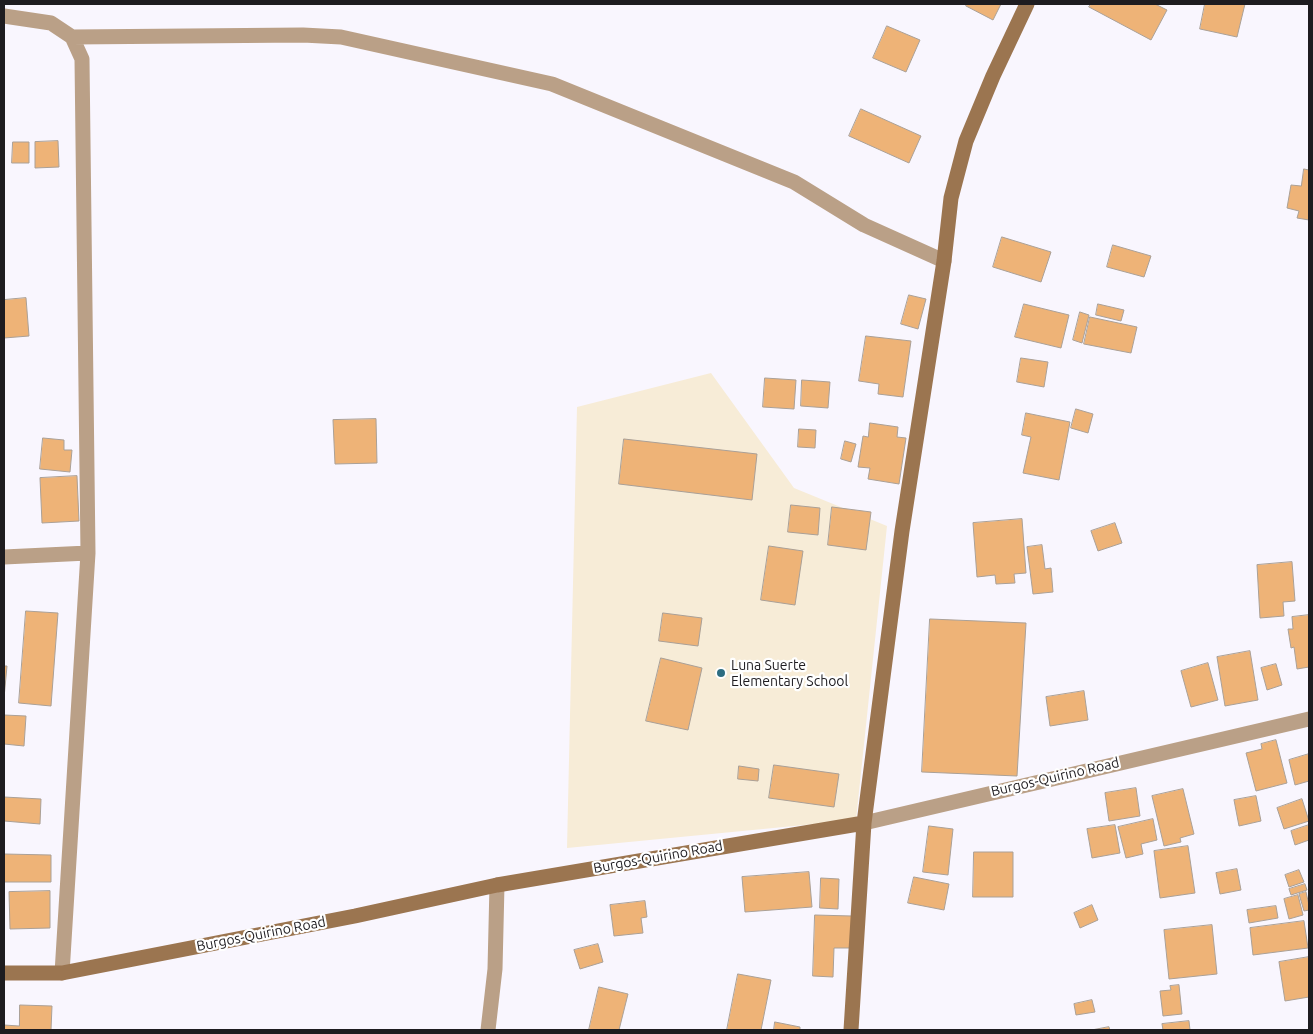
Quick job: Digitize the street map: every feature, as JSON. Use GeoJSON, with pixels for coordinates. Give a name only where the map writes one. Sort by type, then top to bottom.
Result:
{"type":"FeatureCollection","features":[{"type":"Feature","properties":{"kind":"main road"},"geometry":{"type":"LineString","coordinates":[[850,1030],[864,823],[902,531],[944,261],[951,198],[966,141],[993,76],[1027,4]]}},
{"type":"Feature","properties":{"kind":"main road","name":"Burgos-Quirino Road"},"geometry":{"type":"LineString","coordinates":[[4,973],[62,973],[354,916],[497,885],[864,823]]}},
{"type":"Feature","properties":{"kind":"street"},"geometry":{"type":"LineString","coordinates":[[4,16],[51,23],[72,37],[82,59],[88,554],[62,973]]}},
{"type":"Feature","properties":{"kind":"street"},"geometry":{"type":"LineString","coordinates":[[72,37],[293,35],[341,37],[552,84],[794,182],[864,225],[944,261]]}},
{"type":"Feature","properties":{"kind":"street"},"geometry":{"type":"LineString","coordinates":[[4,557],[88,554]]}},
{"type":"Feature","properties":{"kind":"street","name":"Burgos-Quirino Road"},"geometry":{"type":"LineString","coordinates":[[864,823],[1309,719]]}},
{"type":"Feature","properties":{"kind":"street"},"geometry":{"type":"LineString","coordinates":[[488,1030],[495,969],[497,885]]}},
{"type":"Feature","properties":{"kind":"shaded area","name":"Luna Suerte Elementary School"},"geometry":{"type":"Polygon","coordinates":[[[711,373],[794,488],[887,526],[856,820],[567,848],[577,407],[711,373]]]}},
{"type":"Feature","properties":{"kind":"building"},"geometry":{"type":"Polygon","coordinates":[[[967,4],[1001,4],[993,20],[966,6],[967,4]]]}},
{"type":"Feature","properties":{"kind":"building"},"geometry":{"type":"Polygon","coordinates":[[[1091,4],[1155,4],[1167,10],[1151,40],[1089,7],[1091,4]]]}},
{"type":"Feature","properties":{"kind":"building"},"geometry":{"type":"Polygon","coordinates":[[[1205,4],[1245,4],[1237,37],[1200,29],[1205,4]]]}},
{"type":"Feature","properties":{"kind":"building"},"geometry":{"type":"Polygon","coordinates":[[[887,26],[920,40],[906,72],[873,58],[887,26]]]}},
{"type":"Feature","properties":{"kind":"building"},"geometry":{"type":"Polygon","coordinates":[[[861,109],[921,136],[909,163],[849,136],[861,109]]]}},
{"type":"Feature","properties":{"kind":"building"},"geometry":{"type":"Polygon","coordinates":[[[58,141],[59,167],[35,168],[35,142],[58,141]]]}},
{"type":"Feature","properties":{"kind":"building"},"geometry":{"type":"Polygon","coordinates":[[[13,142],[29,142],[29,163],[12,163],[13,142]]]}},
{"type":"Feature","properties":{"kind":"building"},"geometry":{"type":"Polygon","coordinates":[[[1304,169],[1309,170],[1309,220],[1297,218],[1299,211],[1287,208],[1291,185],[1301,186],[1304,169]]]}},
{"type":"Feature","properties":{"kind":"building"},"geometry":{"type":"Polygon","coordinates":[[[1002,237],[1051,252],[1041,282],[993,267],[1002,237]]]}},
{"type":"Feature","properties":{"kind":"building"},"geometry":{"type":"Polygon","coordinates":[[[1113,245],[1151,256],[1144,277],[1107,267],[1113,245]]]}},
{"type":"Feature","properties":{"kind":"building"},"geometry":{"type":"Polygon","coordinates":[[[909,295],[926,299],[918,329],[901,324],[909,295]]]}},
{"type":"Feature","properties":{"kind":"building"},"geometry":{"type":"Polygon","coordinates":[[[26,298],[29,336],[4,338],[4,300],[26,298]]]}},
{"type":"Feature","properties":{"kind":"building"},"geometry":{"type":"Polygon","coordinates":[[[1024,304],[1069,315],[1061,348],[1015,337],[1024,304]]]}},
{"type":"Feature","properties":{"kind":"building"},"geometry":{"type":"Polygon","coordinates":[[[1098,304],[1124,310],[1121,321],[1096,315],[1098,304]]]}},
{"type":"Feature","properties":{"kind":"building"},"geometry":{"type":"Polygon","coordinates":[[[1080,312],[1089,315],[1082,343],[1073,340],[1080,312]]]}},
{"type":"Feature","properties":{"kind":"building"},"geometry":{"type":"Polygon","coordinates":[[[1090,317],[1137,327],[1131,353],[1084,344],[1090,317]]]}},
{"type":"Feature","properties":{"kind":"building"},"geometry":{"type":"Polygon","coordinates":[[[866,336],[911,341],[903,397],[878,394],[879,384],[859,381],[866,336]]]}},
{"type":"Feature","properties":{"kind":"building"},"geometry":{"type":"Polygon","coordinates":[[[1021,358],[1048,362],[1044,387],[1017,382],[1021,358]]]}},
{"type":"Feature","properties":{"kind":"building"},"geometry":{"type":"Polygon","coordinates":[[[765,378],[796,380],[794,409],[763,407],[765,378]]]}},
{"type":"Feature","properties":{"kind":"building"},"geometry":{"type":"Polygon","coordinates":[[[802,380],[830,382],[828,408],[801,406],[802,380]]]}},
{"type":"Feature","properties":{"kind":"building"},"geometry":{"type":"Polygon","coordinates":[[[1076,409],[1093,414],[1088,433],[1071,428],[1076,409]]]}},
{"type":"Feature","properties":{"kind":"building"},"geometry":{"type":"Polygon","coordinates":[[[1026,413],[1070,422],[1059,480],[1023,473],[1031,437],[1022,435],[1026,413]]]}},
{"type":"Feature","properties":{"kind":"building"},"geometry":{"type":"Polygon","coordinates":[[[376,419],[377,463],[335,464],[333,420],[376,419]]]}},
{"type":"Feature","properties":{"kind":"building"},"geometry":{"type":"Polygon","coordinates":[[[870,423],[898,427],[897,437],[906,438],[899,484],[868,479],[870,468],[858,467],[863,436],[868,437],[870,423]]]}},
{"type":"Feature","properties":{"kind":"building"},"geometry":{"type":"Polygon","coordinates":[[[799,429],[816,430],[815,448],[798,447],[799,429]]]}},
{"type":"Feature","properties":{"kind":"building"},"geometry":{"type":"Polygon","coordinates":[[[43,438],[64,440],[64,450],[72,450],[70,472],[40,469],[43,438]]]}},
{"type":"Feature","properties":{"kind":"building"},"geometry":{"type":"Polygon","coordinates":[[[624,439],[757,454],[752,500],[619,484],[624,439]]]}},
{"type":"Feature","properties":{"kind":"building"},"geometry":{"type":"Polygon","coordinates":[[[845,441],[856,444],[851,462],[841,459],[845,441]]]}},
{"type":"Feature","properties":{"kind":"building"},"geometry":{"type":"Polygon","coordinates":[[[77,476],[79,521],[42,523],[40,478],[77,476]]]}},
{"type":"Feature","properties":{"kind":"building"},"geometry":{"type":"Polygon","coordinates":[[[791,505],[820,508],[818,535],[788,532],[791,505]]]}},
{"type":"Feature","properties":{"kind":"building"},"geometry":{"type":"Polygon","coordinates":[[[832,507],[871,512],[866,550],[828,545],[832,507]]]}},
{"type":"Feature","properties":{"kind":"building"},"geometry":{"type":"Polygon","coordinates":[[[1022,519],[1026,573],[1014,574],[1015,583],[996,584],[995,575],[977,577],[973,523],[1022,519]]]}},
{"type":"Feature","properties":{"kind":"building"},"geometry":{"type":"Polygon","coordinates":[[[1115,523],[1122,543],[1098,551],[1091,531],[1115,523]]]}},
{"type":"Feature","properties":{"kind":"building"},"geometry":{"type":"Polygon","coordinates":[[[1042,545],[1045,569],[1051,568],[1053,592],[1033,594],[1027,547],[1042,545]]]}},
{"type":"Feature","properties":{"kind":"building"},"geometry":{"type":"Polygon","coordinates":[[[769,546],[803,551],[795,605],[761,600],[769,546]]]}},
{"type":"Feature","properties":{"kind":"building"},"geometry":{"type":"Polygon","coordinates":[[[1292,562],[1295,601],[1283,602],[1284,616],[1260,618],[1257,565],[1292,562]]]}},
{"type":"Feature","properties":{"kind":"building"},"geometry":{"type":"Polygon","coordinates":[[[26,611],[58,613],[51,706],[19,703],[26,611]]]}},
{"type":"Feature","properties":{"kind":"building"},"geometry":{"type":"Polygon","coordinates":[[[663,613],[702,618],[698,646],[659,641],[663,613]]]}},
{"type":"Feature","properties":{"kind":"building"},"geometry":{"type":"Polygon","coordinates":[[[1309,615],[1309,667],[1297,669],[1294,647],[1291,648],[1288,629],[1293,629],[1292,617],[1309,615]]]}},
{"type":"Feature","properties":{"kind":"building"},"geometry":{"type":"Polygon","coordinates":[[[930,619],[1026,623],[1017,776],[922,772],[930,619]]]}},
{"type":"Feature","properties":{"kind":"building"},"geometry":{"type":"Polygon","coordinates":[[[1250,651],[1258,700],[1225,706],[1217,657],[1250,651]]]}},
{"type":"Feature","properties":{"kind":"building"},"geometry":{"type":"Polygon","coordinates":[[[661,658],[702,668],[688,730],[646,721],[661,658]]]}},
{"type":"Feature","properties":{"kind":"building"},"geometry":{"type":"Polygon","coordinates":[[[1208,663],[1218,700],[1191,707],[1181,671],[1208,663]]]}},
{"type":"Feature","properties":{"kind":"building"},"geometry":{"type":"Polygon","coordinates":[[[1276,664],[1282,685],[1267,690],[1261,668],[1276,664]]]}},
{"type":"Feature","properties":{"kind":"building"},"geometry":{"type":"Polygon","coordinates":[[[4,666],[7,666],[4,698],[4,666]]]}},
{"type":"Feature","properties":{"kind":"building"},"geometry":{"type":"Polygon","coordinates":[[[1084,691],[1088,720],[1050,726],[1046,697],[1084,691]]]}},
{"type":"Feature","properties":{"kind":"building"},"geometry":{"type":"Polygon","coordinates":[[[4,715],[26,716],[24,746],[4,744],[4,715]]]}},
{"type":"Feature","properties":{"kind":"building"},"geometry":{"type":"Polygon","coordinates":[[[1276,740],[1287,783],[1256,791],[1246,753],[1262,749],[1261,744],[1276,740]]]}},
{"type":"Feature","properties":{"kind":"building"},"geometry":{"type":"Polygon","coordinates":[[[1309,754],[1309,781],[1295,785],[1289,760],[1309,754]]]}},
{"type":"Feature","properties":{"kind":"building"},"geometry":{"type":"Polygon","coordinates":[[[774,765],[839,774],[834,807],[769,798],[774,765]]]}},
{"type":"Feature","properties":{"kind":"building"},"geometry":{"type":"Polygon","coordinates":[[[739,766],[759,769],[758,781],[738,779],[739,766]]]}},
{"type":"Feature","properties":{"kind":"building"},"geometry":{"type":"Polygon","coordinates":[[[1136,788],[1140,816],[1109,821],[1105,793],[1136,788]]]}},
{"type":"Feature","properties":{"kind":"building"},"geometry":{"type":"Polygon","coordinates":[[[1183,789],[1194,834],[1180,838],[1181,842],[1164,846],[1152,796],[1183,789]]]}},
{"type":"Feature","properties":{"kind":"building"},"geometry":{"type":"Polygon","coordinates":[[[1256,796],[1261,821],[1239,826],[1234,800],[1256,796]]]}},
{"type":"Feature","properties":{"kind":"building"},"geometry":{"type":"Polygon","coordinates":[[[4,797],[41,799],[40,824],[4,821],[4,797]]]}},
{"type":"Feature","properties":{"kind":"building"},"geometry":{"type":"Polygon","coordinates":[[[1302,799],[1309,821],[1284,829],[1277,808],[1302,799]]]}},
{"type":"Feature","properties":{"kind":"building"},"geometry":{"type":"Polygon","coordinates":[[[1153,819],[1157,840],[1141,844],[1143,854],[1126,858],[1118,827],[1153,819]]]}},
{"type":"Feature","properties":{"kind":"building"},"geometry":{"type":"Polygon","coordinates":[[[1115,825],[1120,853],[1092,858],[1087,829],[1115,825]]]}},
{"type":"Feature","properties":{"kind":"building"},"geometry":{"type":"Polygon","coordinates":[[[1309,825],[1309,840],[1295,845],[1291,831],[1309,825]]]}},
{"type":"Feature","properties":{"kind":"building"},"geometry":{"type":"Polygon","coordinates":[[[929,826],[953,829],[948,875],[923,872],[929,826]]]}},
{"type":"Feature","properties":{"kind":"building"},"geometry":{"type":"Polygon","coordinates":[[[1188,846],[1195,893],[1160,898],[1154,851],[1188,846]]]}},
{"type":"Feature","properties":{"kind":"building"},"geometry":{"type":"Polygon","coordinates":[[[974,852],[1013,852],[1013,897],[973,897],[974,852]]]}},
{"type":"Feature","properties":{"kind":"building"},"geometry":{"type":"Polygon","coordinates":[[[4,854],[51,855],[51,882],[4,882],[4,854]]]}},
{"type":"Feature","properties":{"kind":"building"},"geometry":{"type":"Polygon","coordinates":[[[1237,869],[1241,890],[1220,894],[1216,873],[1237,869]]]}},
{"type":"Feature","properties":{"kind":"building"},"geometry":{"type":"Polygon","coordinates":[[[1299,870],[1304,882],[1289,887],[1285,875],[1299,870]]]}},
{"type":"Feature","properties":{"kind":"building"},"geometry":{"type":"Polygon","coordinates":[[[809,872],[812,907],[745,912],[742,877],[809,872]]]}},
{"type":"Feature","properties":{"kind":"building"},"geometry":{"type":"Polygon","coordinates":[[[914,877],[949,884],[944,910],[908,903],[914,877]]]}},
{"type":"Feature","properties":{"kind":"building"},"geometry":{"type":"Polygon","coordinates":[[[821,878],[839,879],[838,909],[820,908],[821,878]]]}},
{"type":"Feature","properties":{"kind":"building"},"geometry":{"type":"Polygon","coordinates":[[[1305,884],[1307,890],[1291,895],[1289,889],[1305,884]]]}},
{"type":"Feature","properties":{"kind":"building"},"geometry":{"type":"Polygon","coordinates":[[[50,891],[50,928],[10,929],[9,892],[50,891]]]}},
{"type":"Feature","properties":{"kind":"building"},"geometry":{"type":"Polygon","coordinates":[[[1306,892],[1309,910],[1304,911],[1299,894],[1306,892]]]}},
{"type":"Feature","properties":{"kind":"building"},"geometry":{"type":"Polygon","coordinates":[[[1298,895],[1303,915],[1289,919],[1284,899],[1298,895]]]}},
{"type":"Feature","properties":{"kind":"building"},"geometry":{"type":"Polygon","coordinates":[[[645,901],[647,917],[641,918],[643,933],[614,936],[610,905],[645,901]]]}},
{"type":"Feature","properties":{"kind":"building"},"geometry":{"type":"Polygon","coordinates":[[[1092,905],[1098,920],[1080,928],[1074,913],[1092,905]]]}},
{"type":"Feature","properties":{"kind":"building"},"geometry":{"type":"Polygon","coordinates":[[[1276,906],[1278,918],[1249,923],[1247,910],[1276,906]]]}},
{"type":"Feature","properties":{"kind":"building"},"geometry":{"type":"Polygon","coordinates":[[[815,915],[852,916],[851,948],[834,948],[833,977],[813,976],[815,915]]]}},
{"type":"Feature","properties":{"kind":"building"},"geometry":{"type":"Polygon","coordinates":[[[1304,921],[1308,948],[1253,955],[1250,928],[1304,921]]]}},
{"type":"Feature","properties":{"kind":"building"},"geometry":{"type":"Polygon","coordinates":[[[1212,925],[1217,974],[1169,979],[1164,930],[1212,925]]]}},
{"type":"Feature","properties":{"kind":"building"},"geometry":{"type":"Polygon","coordinates":[[[598,944],[603,962],[580,969],[574,950],[598,944]]]}},
{"type":"Feature","properties":{"kind":"building"},"geometry":{"type":"Polygon","coordinates":[[[1309,957],[1309,997],[1285,1001],[1279,962],[1309,957]]]}},
{"type":"Feature","properties":{"kind":"building"},"geometry":{"type":"Polygon","coordinates":[[[738,974],[771,980],[761,1030],[727,1030],[738,974]]]}},
{"type":"Feature","properties":{"kind":"building"},"geometry":{"type":"Polygon","coordinates":[[[1179,985],[1182,1014],[1163,1016],[1160,991],[1171,990],[1170,986],[1179,985]]]}},
{"type":"Feature","properties":{"kind":"building"},"geometry":{"type":"Polygon","coordinates":[[[599,987],[628,994],[619,1030],[589,1030],[599,987]]]}},
{"type":"Feature","properties":{"kind":"building"},"geometry":{"type":"Polygon","coordinates":[[[1092,1000],[1095,1012],[1076,1015],[1074,1004],[1092,1000]]]}},
{"type":"Feature","properties":{"kind":"building"},"geometry":{"type":"Polygon","coordinates":[[[20,1005],[52,1006],[51,1030],[4,1030],[4,1025],[19,1026],[20,1005]]]}},
{"type":"Feature","properties":{"kind":"building"},"geometry":{"type":"Polygon","coordinates":[[[1189,1021],[1190,1030],[1163,1030],[1162,1024],[1189,1021]]]}},
{"type":"Feature","properties":{"kind":"building"},"geometry":{"type":"Polygon","coordinates":[[[775,1022],[800,1027],[800,1030],[774,1030],[775,1022]]]}},
{"type":"Feature","properties":{"kind":"building"},"geometry":{"type":"Polygon","coordinates":[[[1109,1027],[1110,1030],[1092,1030],[1109,1027]]]}},
{"type":"Feature","properties":{"kind":"place","name":"Luna Suerte Elementary School"},"geometry":{"type":"Point","coordinates":[721,673]}}]}
